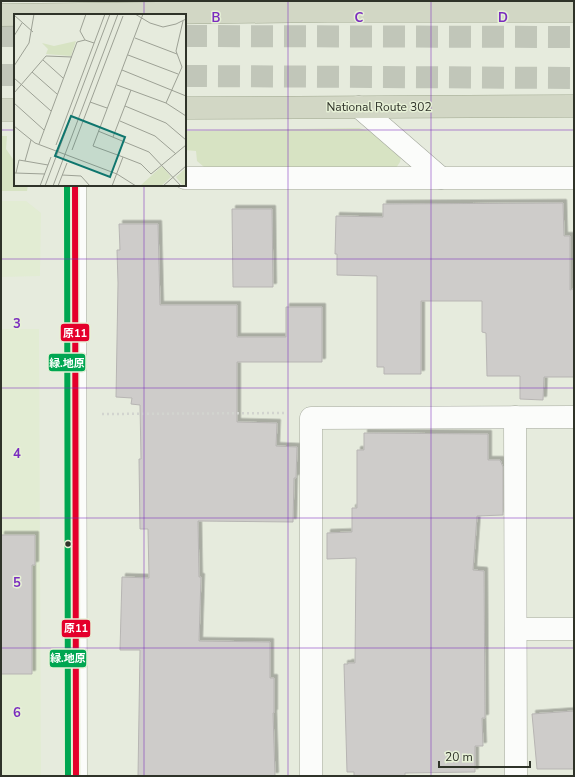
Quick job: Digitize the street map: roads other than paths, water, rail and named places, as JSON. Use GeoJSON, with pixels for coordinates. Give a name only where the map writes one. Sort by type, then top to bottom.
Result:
{"type":"FeatureCollection","features":[{"type":"Feature","properties":{"kind":"highway"},"geometry":{"type":"LineString","coordinates":[[16,14],[74,10],[336,6],[574,11]]}},
{"type":"Feature","properties":{"kind":"highway"},"geometry":{"type":"LineString","coordinates":[[1,15],[14,14]]}},
{"type":"Feature","properties":{"kind":"highway","name":"National Route 302"},"geometry":{"type":"LineString","coordinates":[[186,108],[574,106]]}},
{"type":"Feature","properties":{"kind":"highway"},"geometry":{"type":"LineString","coordinates":[[1,110],[14,110]]}},
{"type":"Feature","properties":{"kind":"street"},"geometry":{"type":"LineString","coordinates":[[359,107],[441,178]]}},
{"type":"Feature","properties":{"kind":"street"},"geometry":{"type":"LineString","coordinates":[[186,178],[574,178]]}},
{"type":"Feature","properties":{"kind":"street"},"geometry":{"type":"LineString","coordinates":[[75,186],[76,776]]}},
{"type":"Feature","properties":{"kind":"street"},"geometry":{"type":"LineString","coordinates":[[515,417],[516,776]]}},
{"type":"Feature","properties":{"kind":"street"},"geometry":{"type":"LineString","coordinates":[[311,776],[311,418],[574,417]]}},
{"type":"Feature","properties":{"kind":"street"},"geometry":{"type":"LineString","coordinates":[[516,629],[574,629]]}},
{"type":"Feature","properties":{"kind":"tunnel"},"geometry":{"type":"LineString","coordinates":[[1,36],[14,36]]}},
{"type":"Feature","properties":{"kind":"tunnel"},"geometry":{"type":"LineString","coordinates":[[186,36],[574,37]]}},
{"type":"Feature","properties":{"kind":"tunnel"},"geometry":{"type":"LineString","coordinates":[[1,75],[14,75]]}},
{"type":"Feature","properties":{"kind":"tunnel"},"geometry":{"type":"LineString","coordinates":[[186,76],[574,78]]}}]}
